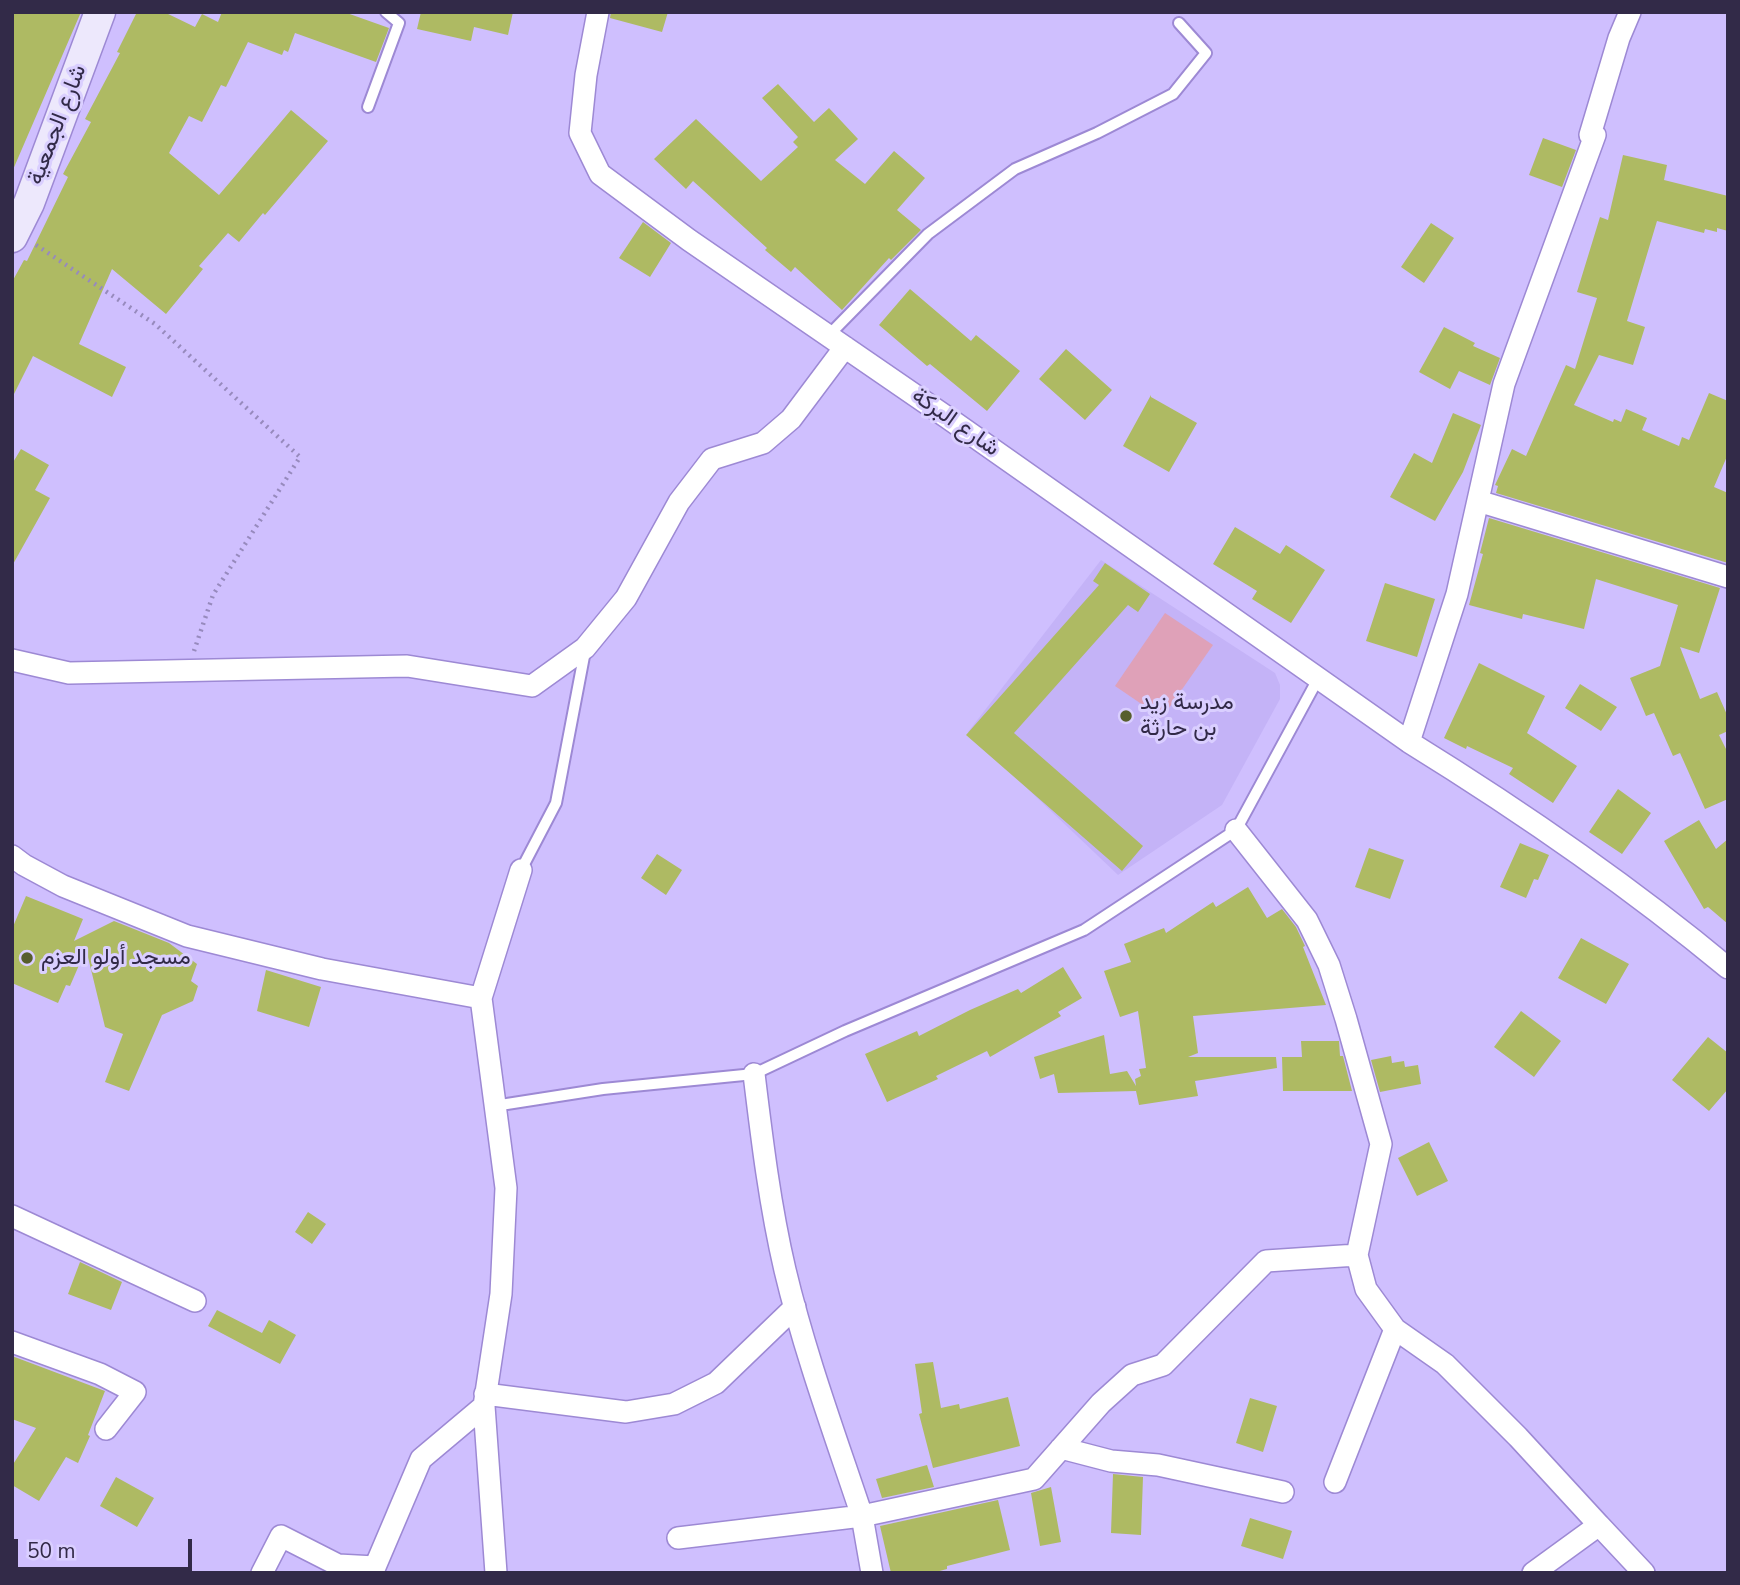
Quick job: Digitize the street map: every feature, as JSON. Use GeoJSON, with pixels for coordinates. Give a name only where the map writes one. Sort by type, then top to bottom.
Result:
{"type":"FeatureCollection","features":[{"type":"Feature","properties":{"kind":"street","name":"شارع الجمعية"},"geometry":{"type":"LineString","coordinates":[[14,234],[100,12]]}},
{"type":"Feature","properties":{"kind":"street","name":"شارع البركة"},"geometry":{"type":"LineString","coordinates":[[598,12],[579,133],[600,174],[689,240],[1409,742],[1660,911],[1728,968]]}},
{"type":"Feature","properties":{"kind":"street"},"geometry":{"type":"LineString","coordinates":[[1409,742],[1457,594],[1504,384],[1595,135],[1590,135],[1619,38],[1630,12]]}},
{"type":"Feature","properties":{"kind":"street"},"geometry":{"type":"LineString","coordinates":[[12,660],[69,673],[407,666],[532,686],[586,648],[626,598],[679,502],[712,459],[763,443],[791,419],[836,341]]}},
{"type":"Feature","properties":{"kind":"street"},"geometry":{"type":"LineString","coordinates":[[1478,501],[1728,577]]}},
{"type":"Feature","properties":{"kind":"street"},"geometry":{"type":"LineString","coordinates":[[1236,830],[1307,920],[1329,965],[1346,1019],[1381,1144],[1357,1255],[1366,1289],[1395,1329],[1445,1364],[1518,1437],[1644,1573]]}},
{"type":"Feature","properties":{"kind":"street"},"geometry":{"type":"LineString","coordinates":[[12,856],[64,886],[187,936],[322,969],[481,998]]}},
{"type":"Feature","properties":{"kind":"street"},"geometry":{"type":"LineString","coordinates":[[496,1573],[485,1400],[501,1294],[506,1188],[481,998],[521,870]]}},
{"type":"Feature","properties":{"kind":"street"},"geometry":{"type":"LineString","coordinates":[[754,1074],[767,1177],[794,1307],[862,1516],[872,1573]]}},
{"type":"Feature","properties":{"kind":"street"},"geometry":{"type":"LineString","coordinates":[[12,1216],[195,1301]]}},
{"type":"Feature","properties":{"kind":"street"},"geometry":{"type":"LineString","coordinates":[[678,1538],[862,1516],[1034,1479],[1101,1403],[1132,1376],[1163,1365],[1266,1261],[1357,1255]]}},
{"type":"Feature","properties":{"kind":"street"},"geometry":{"type":"LineString","coordinates":[[262,1573],[281,1535],[338,1565],[375,1567],[421,1458],[485,1400],[626,1412],[674,1404],[716,1383],[794,1307]]}},
{"type":"Feature","properties":{"kind":"street"},"geometry":{"type":"LineString","coordinates":[[1335,1482],[1395,1329]]}},
{"type":"Feature","properties":{"kind":"street"},"geometry":{"type":"LineString","coordinates":[[12,1342],[100,1374],[135,1392],[106,1429]]}},
{"type":"Feature","properties":{"kind":"street"},"geometry":{"type":"LineString","coordinates":[[1061,1448],[1111,1461],[1158,1465],[1283,1492]]}},
{"type":"Feature","properties":{"kind":"street"},"geometry":{"type":"LineString","coordinates":[[1533,1573],[1599,1525]]}},
{"type":"Feature","properties":{"kind":"lane"},"geometry":{"type":"LineString","coordinates":[[369,107],[399,23],[386,12]]}},
{"type":"Feature","properties":{"kind":"lane"},"geometry":{"type":"LineString","coordinates":[[836,341],[928,234],[1014,169],[1173,94],[1206,53],[1180,23]]}},
{"type":"Feature","properties":{"kind":"lane"},"geometry":{"type":"LineString","coordinates":[[521,870],[556,803],[586,648]]}},
{"type":"Feature","properties":{"kind":"lane"},"geometry":{"type":"LineString","coordinates":[[494,1106],[603,1089],[754,1074],[845,1031],[1084,930],[1236,830],[1319,677]]}},
{"type":"Feature","properties":{"kind":"path"},"geometry":{"type":"LineString","coordinates":[[14,234],[155,324],[300,457],[213,595],[187,670]]}},
{"type":"Feature","properties":{"kind":"shaded area","name":"مدرسة زيد بن حارثة"},"geometry":{"type":"Polygon","coordinates":[[[1101,560],[1275,673],[1280,685],[1280,699],[1222,805],[1118,875],[968,732],[1101,560]]]}},
{"type":"Feature","properties":{"kind":"shaded area"},"geometry":{"type":"Polygon","coordinates":[[[1165,613],[1213,645],[1162,718],[1115,686],[1165,613]]]}},
{"type":"Feature","properties":{"kind":"building"},"geometry":{"type":"Polygon","coordinates":[[[12,12],[81,12],[12,172],[12,12]]]}},
{"type":"Feature","properties":{"kind":"building"},"geometry":{"type":"Polygon","coordinates":[[[137,12],[164,12],[195,27],[202,14],[218,22],[222,12],[344,12],[389,28],[376,62],[295,33],[288,52],[284,50],[282,55],[248,42],[226,87],[221,85],[202,122],[189,116],[169,153],[219,195],[291,110],[328,141],[239,242],[228,233],[199,266],[203,269],[166,314],[112,269],[79,344],[126,367],[112,397],[33,356],[12,398],[12,282],[24,260],[27,261],[68,177],[63,174],[91,122],[85,119],[120,53],[117,52],[137,12]]]}},
{"type":"Feature","properties":{"kind":"building"},"geometry":{"type":"Polygon","coordinates":[[[421,12],[513,12],[508,35],[474,27],[471,41],[417,29],[421,12]]]}},
{"type":"Feature","properties":{"kind":"building"},"geometry":{"type":"Polygon","coordinates":[[[611,12],[668,12],[662,32],[610,18],[611,12]]]}},
{"type":"Feature","properties":{"kind":"building"},"geometry":{"type":"Polygon","coordinates":[[[778,84],[814,122],[829,108],[858,139],[835,160],[865,184],[894,151],[925,178],[897,210],[921,230],[891,260],[889,258],[842,310],[795,267],[791,272],[765,250],[767,248],[693,181],[686,189],[654,159],[696,119],[761,181],[798,147],[793,142],[798,137],[762,98],[778,84]]]}},
{"type":"Feature","properties":{"kind":"building"},"geometry":{"type":"Polygon","coordinates":[[[1543,138],[1576,150],[1562,187],[1529,175],[1543,138]]]}},
{"type":"Feature","properties":{"kind":"building"},"geometry":{"type":"Polygon","coordinates":[[[1623,155],[1667,165],[1664,180],[1728,196],[1728,231],[1705,229],[1704,233],[1657,221],[1627,321],[1645,327],[1633,365],[1599,355],[1574,405],[1613,422],[1614,419],[1621,422],[1626,409],[1647,418],[1642,430],[1679,446],[1682,437],[1689,440],[1709,393],[1728,401],[1728,454],[1714,487],[1728,493],[1728,563],[1496,493],[1498,486],[1495,485],[1512,449],[1526,456],[1566,365],[1575,369],[1597,298],[1577,292],[1600,217],[1608,220],[1623,155]]]}},
{"type":"Feature","properties":{"kind":"building"},"geometry":{"type":"Polygon","coordinates":[[[643,222],[671,243],[650,277],[619,258],[643,222]]]}},
{"type":"Feature","properties":{"kind":"building"},"geometry":{"type":"Polygon","coordinates":[[[1431,223],[1454,238],[1424,283],[1401,267],[1431,223]]]}},
{"type":"Feature","properties":{"kind":"building"},"geometry":{"type":"Polygon","coordinates":[[[910,289],[971,341],[976,335],[1020,371],[987,411],[930,364],[927,366],[879,325],[910,289]]]}},
{"type":"Feature","properties":{"kind":"building"},"geometry":{"type":"Polygon","coordinates":[[[1444,327],[1475,343],[1473,346],[1500,358],[1490,385],[1459,371],[1450,389],[1419,372],[1444,327]]]}},
{"type":"Feature","properties":{"kind":"building"},"geometry":{"type":"Polygon","coordinates":[[[1066,349],[1112,390],[1085,420],[1039,379],[1066,349]]]}},
{"type":"Feature","properties":{"kind":"building"},"geometry":{"type":"Polygon","coordinates":[[[1151,395],[1197,423],[1169,472],[1123,446],[1151,395]]]}},
{"type":"Feature","properties":{"kind":"building"},"geometry":{"type":"Polygon","coordinates":[[[1453,413],[1481,425],[1463,472],[1435,521],[1390,497],[1414,453],[1432,463],[1453,413]]]}},
{"type":"Feature","properties":{"kind":"building"},"geometry":{"type":"Polygon","coordinates":[[[21,449],[49,465],[35,490],[50,498],[12,566],[12,464],[21,449]]]}},
{"type":"Feature","properties":{"kind":"building"},"geometry":{"type":"Polygon","coordinates":[[[1489,518],[1720,588],[1699,653],[1680,647],[1700,699],[1717,692],[1728,717],[1728,731],[1719,735],[1728,753],[1728,799],[1705,809],[1680,753],[1673,756],[1654,713],[1646,716],[1630,678],[1660,666],[1678,605],[1596,579],[1584,629],[1523,614],[1522,619],[1469,605],[1483,554],[1480,553],[1489,518]]]}},
{"type":"Feature","properties":{"kind":"building"},"geometry":{"type":"Polygon","coordinates":[[[1235,527],[1280,554],[1286,545],[1325,570],[1291,623],[1252,599],[1257,591],[1213,564],[1235,527]]]}},
{"type":"Feature","properties":{"kind":"building"},"geometry":{"type":"Polygon","coordinates":[[[1105,563],[1150,594],[1138,612],[1128,605],[1014,733],[1143,846],[1122,871],[966,735],[1099,585],[1093,581],[1105,563]]]}},
{"type":"Feature","properties":{"kind":"building"},"geometry":{"type":"Polygon","coordinates":[[[1385,583],[1435,599],[1417,657],[1366,641],[1385,583]]]}},
{"type":"Feature","properties":{"kind":"building"},"geometry":{"type":"Polygon","coordinates":[[[1479,663],[1545,696],[1527,733],[1577,766],[1553,803],[1509,774],[1513,768],[1444,738],[1479,663]]]}},
{"type":"Feature","properties":{"kind":"building"},"geometry":{"type":"Polygon","coordinates":[[[1580,684],[1617,707],[1601,731],[1565,708],[1580,684]]]}},
{"type":"Feature","properties":{"kind":"building"},"geometry":{"type":"Polygon","coordinates":[[[1618,789],[1651,813],[1622,854],[1589,832],[1618,789]]]}},
{"type":"Feature","properties":{"kind":"building"},"geometry":{"type":"Polygon","coordinates":[[[1699,820],[1716,849],[1728,839],[1728,924],[1708,907],[1704,909],[1664,841],[1699,820]]]}},
{"type":"Feature","properties":{"kind":"building"},"geometry":{"type":"Polygon","coordinates":[[[1520,843],[1549,855],[1526,898],[1500,887],[1520,843]]]}},
{"type":"Feature","properties":{"kind":"building"},"geometry":{"type":"Polygon","coordinates":[[[1369,848],[1404,860],[1390,899],[1355,887],[1369,848]]]}},
{"type":"Feature","properties":{"kind":"building"},"geometry":{"type":"Polygon","coordinates":[[[657,854],[682,870],[666,895],[641,878],[657,854]]]}},
{"type":"Feature","properties":{"kind":"building"},"geometry":{"type":"Polygon","coordinates":[[[1248,887],[1267,918],[1282,909],[1296,927],[1326,1005],[1193,1016],[1198,1053],[1188,1057],[1276,1057],[1277,1068],[1195,1081],[1198,1096],[1139,1105],[1136,1091],[1058,1093],[1054,1074],[1040,1079],[1034,1057],[1104,1035],[1110,1074],[1127,1071],[1136,1086],[1135,1079],[1141,1076],[1139,1069],[1146,1068],[1138,1011],[1120,1017],[1104,971],[1131,962],[1124,944],[1164,928],[1166,933],[1213,902],[1216,907],[1248,887]]]}},
{"type":"Feature","properties":{"kind":"building"},"geometry":{"type":"Polygon","coordinates":[[[26,896],[83,919],[74,941],[114,921],[169,943],[197,964],[191,981],[198,986],[193,1001],[162,1015],[129,1091],[105,1082],[123,1034],[105,1027],[86,949],[70,986],[66,985],[58,1003],[12,983],[12,929],[26,896]]]}},
{"type":"Feature","properties":{"kind":"building"},"geometry":{"type":"Polygon","coordinates":[[[1581,938],[1629,964],[1606,1004],[1558,978],[1581,938]]]}},
{"type":"Feature","properties":{"kind":"building"},"geometry":{"type":"Polygon","coordinates":[[[1063,967],[1082,998],[1058,1012],[1061,1016],[990,1057],[987,1051],[936,1076],[938,1079],[887,1102],[865,1054],[917,1031],[919,1036],[1018,989],[1021,993],[1063,967]]]}},
{"type":"Feature","properties":{"kind":"building"},"geometry":{"type":"Polygon","coordinates":[[[266,970],[321,987],[309,1027],[257,1011],[266,970]]]}},
{"type":"Feature","properties":{"kind":"building"},"geometry":{"type":"Polygon","coordinates":[[[1521,1011],[1561,1041],[1534,1077],[1494,1047],[1521,1011]]]}},
{"type":"Feature","properties":{"kind":"building"},"geometry":{"type":"Polygon","coordinates":[[[1708,1037],[1728,1053],[1728,1089],[1709,1111],[1672,1080],[1708,1037]]]}},
{"type":"Feature","properties":{"kind":"building"},"geometry":{"type":"Polygon","coordinates":[[[1301,1041],[1339,1041],[1340,1056],[1343,1056],[1352,1091],[1283,1091],[1282,1057],[1302,1057],[1301,1041]]]}},
{"type":"Feature","properties":{"kind":"building"},"geometry":{"type":"Polygon","coordinates":[[[1391,1056],[1392,1063],[1404,1061],[1405,1067],[1418,1065],[1421,1084],[1380,1092],[1371,1060],[1391,1056]]]}},
{"type":"Feature","properties":{"kind":"building"},"geometry":{"type":"Polygon","coordinates":[[[1429,1142],[1448,1181],[1417,1196],[1398,1158],[1429,1142]]]}},
{"type":"Feature","properties":{"kind":"building"},"geometry":{"type":"Polygon","coordinates":[[[308,1212],[326,1224],[312,1244],[295,1232],[308,1212]]]}},
{"type":"Feature","properties":{"kind":"building"},"geometry":{"type":"Polygon","coordinates":[[[80,1262],[122,1282],[111,1310],[68,1294],[80,1262]]]}},
{"type":"Feature","properties":{"kind":"building"},"geometry":{"type":"Polygon","coordinates":[[[217,1310],[262,1333],[269,1320],[296,1335],[280,1364],[208,1326],[217,1310]]]}},
{"type":"Feature","properties":{"kind":"building"},"geometry":{"type":"Polygon","coordinates":[[[12,1356],[105,1391],[78,1463],[66,1457],[39,1501],[12,1485],[12,1466],[36,1428],[12,1419],[12,1356]]]}},
{"type":"Feature","properties":{"kind":"building"},"geometry":{"type":"Polygon","coordinates":[[[933,1362],[941,1408],[959,1404],[960,1409],[1008,1397],[1020,1446],[933,1468],[919,1414],[922,1413],[915,1364],[933,1362]]]}},
{"type":"Feature","properties":{"kind":"building"},"geometry":{"type":"Polygon","coordinates":[[[1250,1398],[1277,1406],[1263,1452],[1236,1443],[1250,1398]]]}},
{"type":"Feature","properties":{"kind":"building"},"geometry":{"type":"Polygon","coordinates":[[[927,1465],[934,1487],[882,1498],[876,1479],[927,1465]]]}},
{"type":"Feature","properties":{"kind":"building"},"geometry":{"type":"Polygon","coordinates":[[[1113,1474],[1143,1477],[1141,1535],[1111,1533],[1113,1474]]]}},
{"type":"Feature","properties":{"kind":"building"},"geometry":{"type":"Polygon","coordinates":[[[116,1477],[154,1498],[137,1527],[100,1506],[116,1477]]]}},
{"type":"Feature","properties":{"kind":"building"},"geometry":{"type":"Polygon","coordinates":[[[1051,1487],[1061,1542],[1040,1546],[1031,1493],[1051,1487]]]}},
{"type":"Feature","properties":{"kind":"building"},"geometry":{"type":"Polygon","coordinates":[[[998,1500],[1010,1550],[947,1566],[947,1569],[932,1573],[891,1573],[880,1526],[998,1500]]]}},
{"type":"Feature","properties":{"kind":"building"},"geometry":{"type":"Polygon","coordinates":[[[1250,1518],[1292,1531],[1283,1559],[1241,1546],[1250,1518]]]}},
{"type":"Feature","properties":{"kind":"place","name":"مدرسة زيد بن حارثة"},"geometry":{"type":"Point","coordinates":[1126,716]}},
{"type":"Feature","properties":{"kind":"place","name":"مسجد أولو العزم"},"geometry":{"type":"Point","coordinates":[27,958]}}]}
